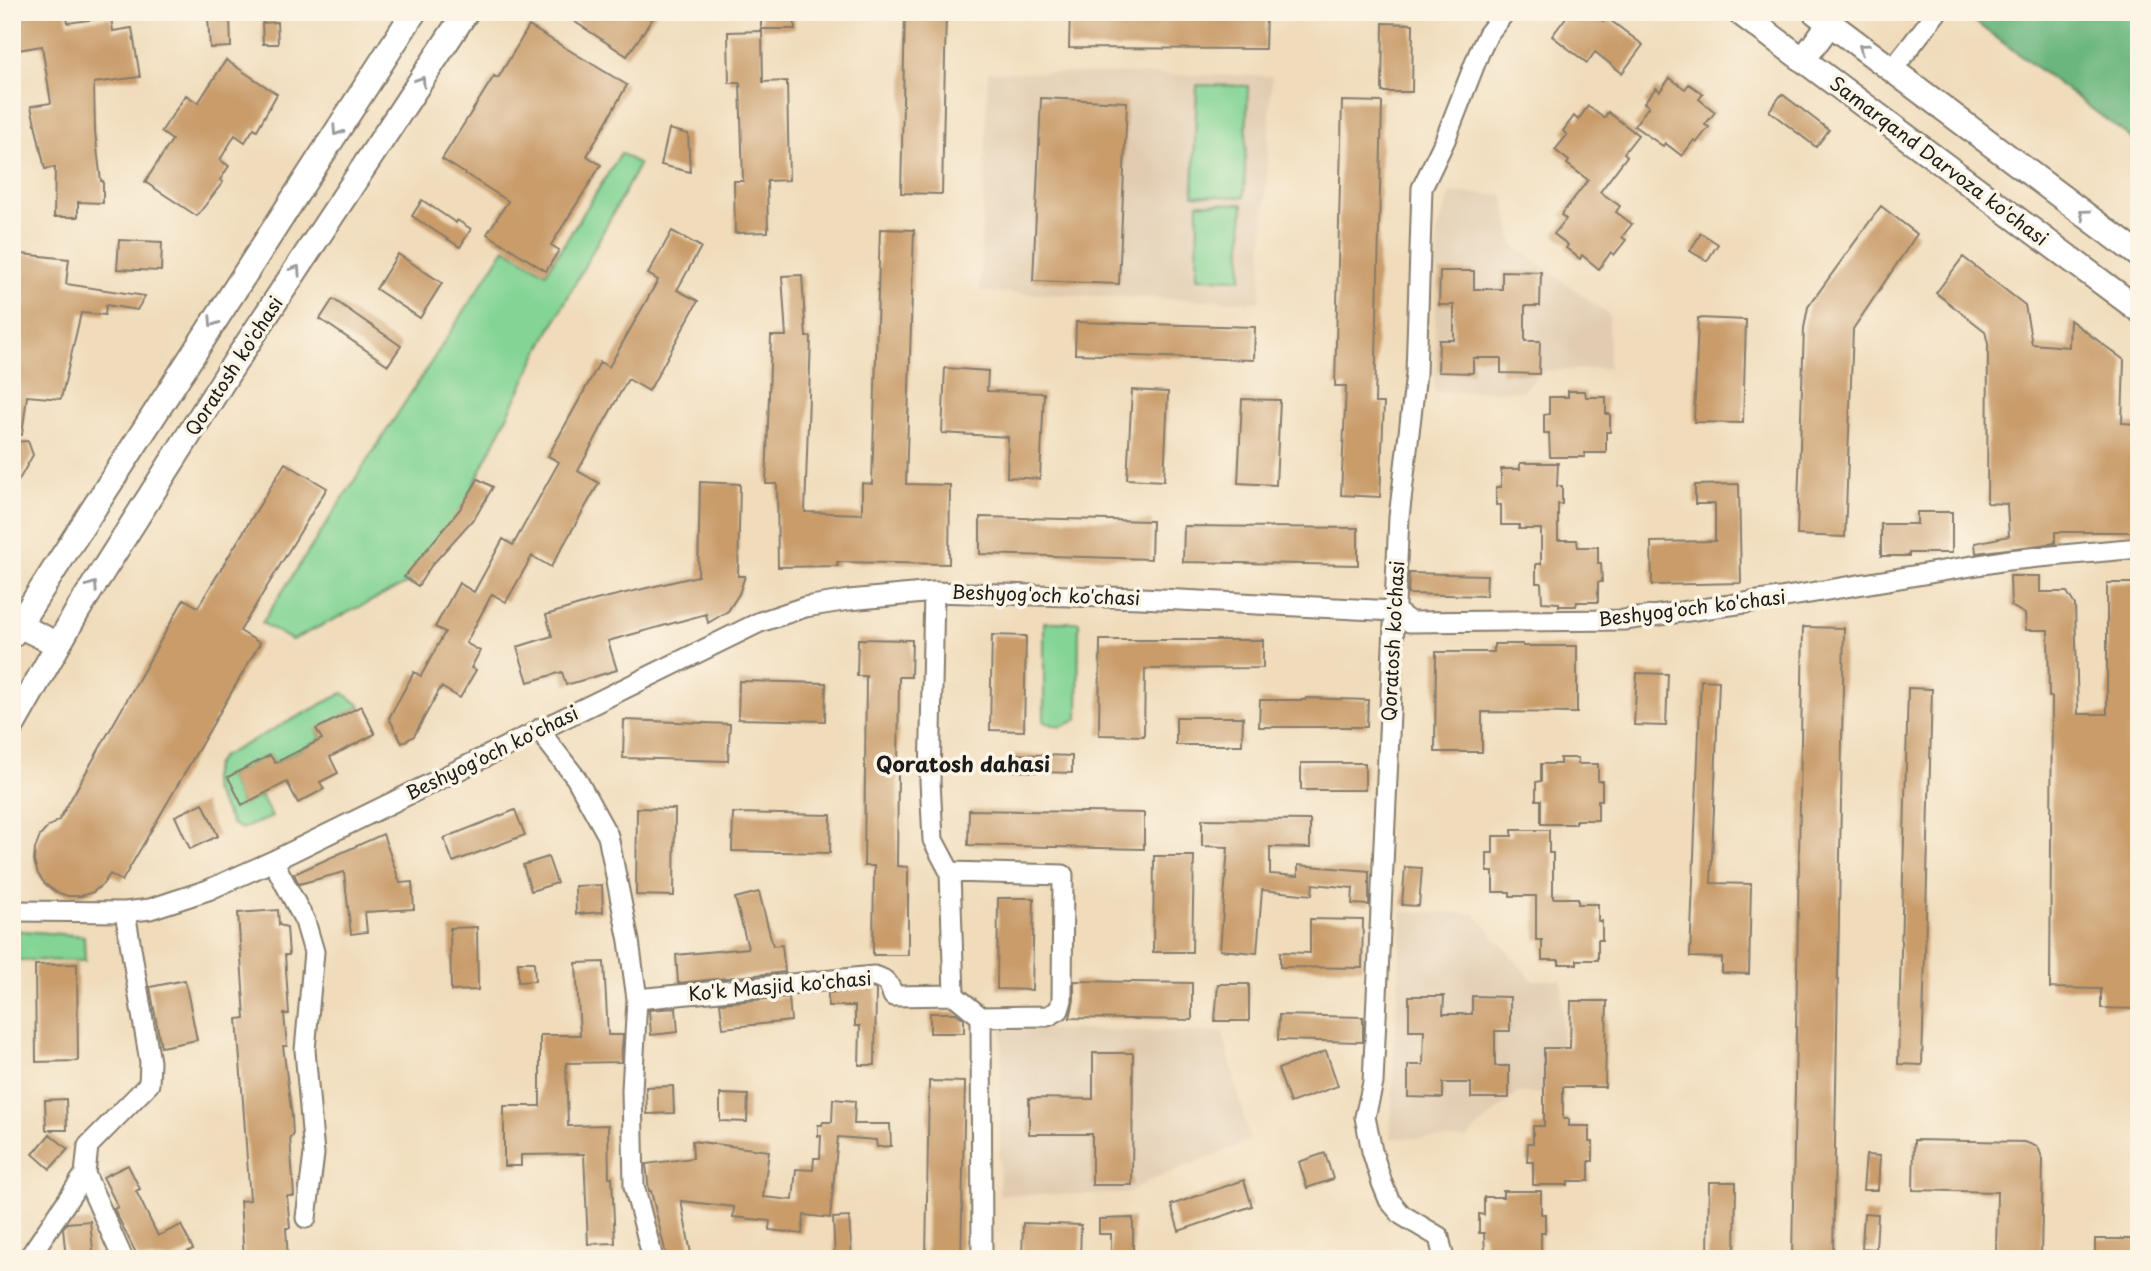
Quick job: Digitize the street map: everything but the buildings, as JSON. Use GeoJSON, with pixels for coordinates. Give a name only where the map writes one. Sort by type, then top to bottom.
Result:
{"type":"FeatureCollection","features":[{"type":"Feature","properties":{"kind":"main road"},"geometry":{"type":"LineString","coordinates":[[58,644],[14,627],[414,12]]}},
{"type":"Feature","properties":{"kind":"main road","name":"Qoratosh ko'chasi"},"geometry":{"type":"LineString","coordinates":[[12,726],[58,644],[238,359],[466,12]]}},
{"type":"Feature","properties":{"kind":"main road","name":"Samarqand Darvoza ko'chasi"},"geometry":{"type":"LineString","coordinates":[[1739,12],[2139,310]]}},
{"type":"Feature","properties":{"kind":"main road"},"geometry":{"type":"LineString","coordinates":[[1803,60],[1822,18],[2139,255]]}},
{"type":"Feature","properties":{"kind":"street","name":"Qoratosh ko'chasi"},"geometry":{"type":"LineString","coordinates":[[1444,1259],[1439,1237],[1402,1215],[1389,1200],[1371,1151],[1365,1117],[1373,1083],[1399,517],[1416,374],[1422,188],[1445,140],[1479,53],[1488,34],[1505,12]]}},
{"type":"Feature","properties":{"kind":"street"},"geometry":{"type":"LineString","coordinates":[[1892,70],[1937,12]]}},
{"type":"Feature","properties":{"kind":"street","name":"Beshyog'och ko'chasi"},"geometry":{"type":"LineString","coordinates":[[12,911],[125,912],[150,909],[208,890],[273,861],[760,622],[805,607],[934,592],[1171,599],[1395,611],[1410,622],[1624,620],[1780,598],[2008,560],[2139,548]]}},
{"type":"Feature","properties":{"kind":"street"},"geometry":{"type":"LineString","coordinates":[[934,592],[930,781],[933,840],[950,872],[954,995],[981,1017],[1048,1016],[1059,1010],[1062,1000],[1063,875],[950,872]]}},
{"type":"Feature","properties":{"kind":"street"},"geometry":{"type":"LineString","coordinates":[[541,729],[576,778],[608,836],[629,941],[637,999],[632,1090],[634,1186],[653,1259]]}},
{"type":"Feature","properties":{"kind":"street"},"geometry":{"type":"LineString","coordinates":[[273,861],[305,921],[314,952],[305,1050],[314,1154],[306,1218]]}},
{"type":"Feature","properties":{"kind":"street"},"geometry":{"type":"LineString","coordinates":[[28,1259],[85,1174],[88,1146],[149,1084],[150,1062],[125,912]]}},
{"type":"Feature","properties":{"kind":"street","name":"Ko'k Masjid ko'chasi"},"geometry":{"type":"LineString","coordinates":[[637,999],[874,976],[883,978],[890,985],[893,996],[954,995]]}},
{"type":"Feature","properties":{"kind":"street"},"geometry":{"type":"LineString","coordinates":[[981,1017],[982,1259]]}},
{"type":"Feature","properties":{"kind":"street"},"geometry":{"type":"LineString","coordinates":[[85,1174],[123,1259]]}},
{"type":"Feature","properties":{"kind":"shaded area"},"geometry":{"type":"Polygon","coordinates":[[[988,72],[1272,76],[1260,302],[980,292],[988,72]]]}},
{"type":"Feature","properties":{"kind":"shaded area"},"geometry":{"type":"Polygon","coordinates":[[[1450,193],[1504,195],[1513,245],[1609,315],[1609,368],[1544,371],[1522,391],[1434,392],[1437,234],[1450,193]]]}},
{"type":"Feature","properties":{"kind":"shaded area"},"geometry":{"type":"Polygon","coordinates":[[[1402,912],[1474,913],[1532,980],[1562,980],[1561,1094],[1518,1093],[1465,1139],[1390,1138],[1402,912]]]}},
{"type":"Feature","properties":{"kind":"shaded area"},"geometry":{"type":"Polygon","coordinates":[[[1002,1029],[1223,1032],[1250,1141],[1151,1180],[1127,1194],[999,1195],[1002,1029]]]}},
{"type":"Feature","properties":{"kind":"green space"},"geometry":{"type":"Polygon","coordinates":[[[1981,12],[2139,12],[2139,144],[1974,21],[1981,12]]]}},
{"type":"Feature","properties":{"kind":"green space"},"geometry":{"type":"Polygon","coordinates":[[[1197,85],[1248,86],[1244,197],[1193,195],[1197,85]]]}},
{"type":"Feature","properties":{"kind":"green space"},"geometry":{"type":"Polygon","coordinates":[[[621,153],[639,165],[542,345],[467,499],[414,580],[292,640],[262,623],[505,248],[546,273],[621,153]]]}},
{"type":"Feature","properties":{"kind":"green space"},"geometry":{"type":"Polygon","coordinates":[[[1198,203],[1243,204],[1241,279],[1197,278],[1198,203]]]}},
{"type":"Feature","properties":{"kind":"green space"},"geometry":{"type":"Polygon","coordinates":[[[1044,622],[1079,622],[1078,719],[1061,727],[1044,722],[1044,622]]]}},
{"type":"Feature","properties":{"kind":"green space"},"geometry":{"type":"Polygon","coordinates":[[[343,693],[361,706],[317,730],[321,739],[275,763],[270,755],[228,777],[242,805],[261,796],[272,817],[242,829],[232,824],[213,790],[212,778],[221,757],[343,693]]]}},
{"type":"Feature","properties":{"kind":"green space"},"geometry":{"type":"Polygon","coordinates":[[[12,930],[84,936],[85,961],[15,960],[12,1010],[12,930]]]}},
{"type":"Feature","properties":{"kind":"district","name":"Qoratosh dahasi"},"geometry":{"type":"Point","coordinates":[963,765]}}]}
